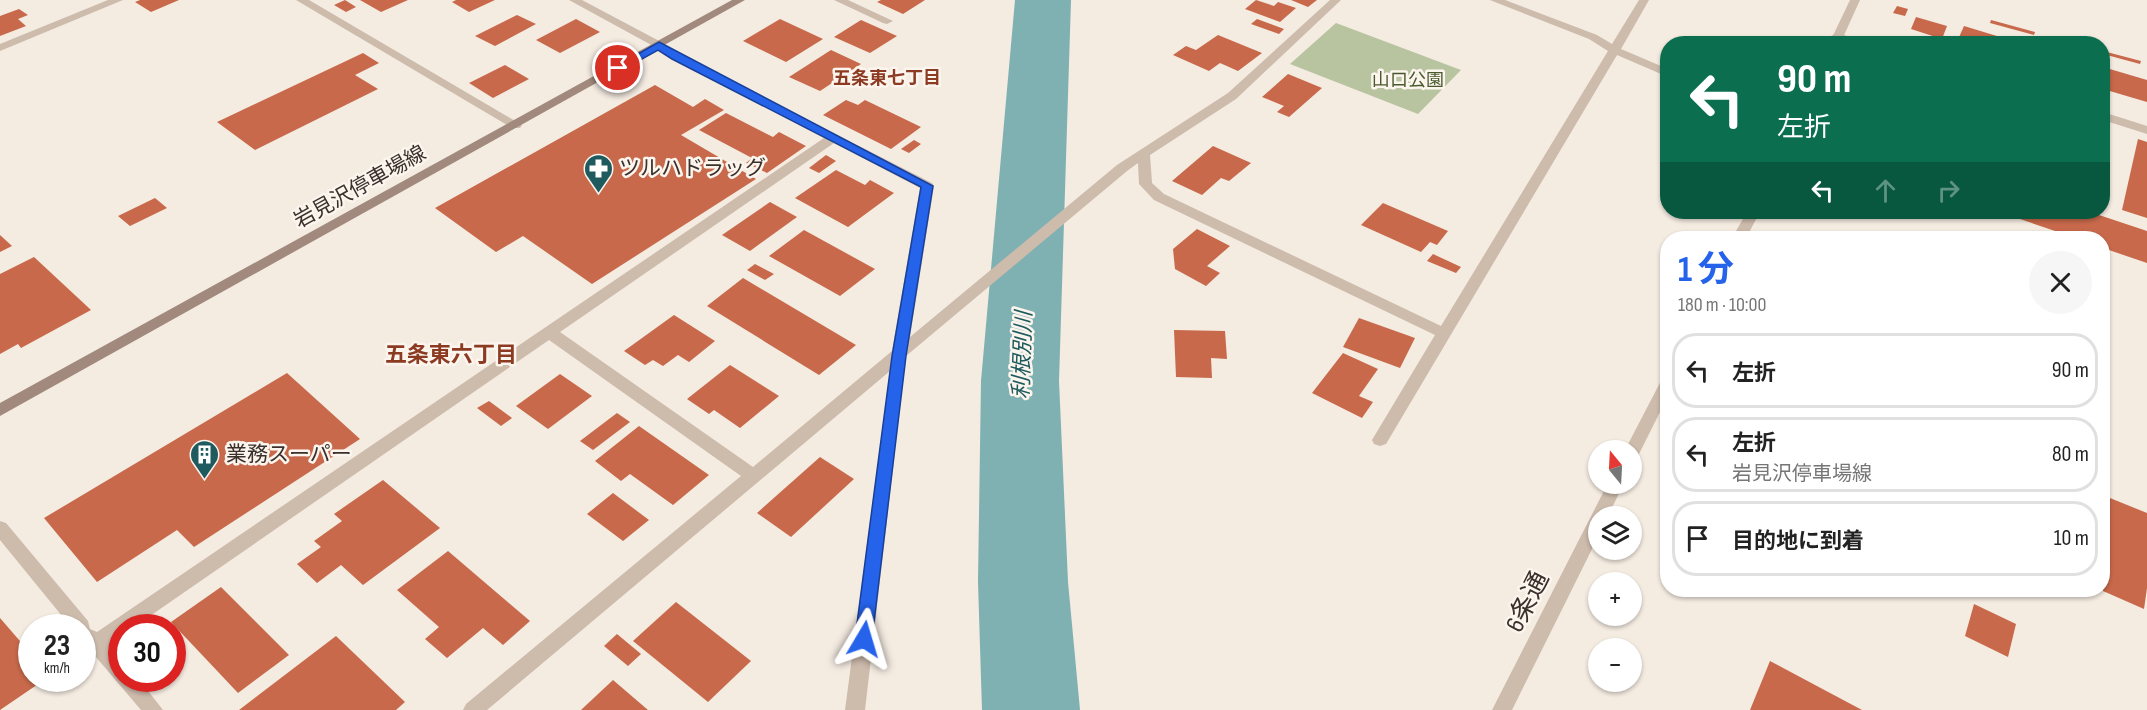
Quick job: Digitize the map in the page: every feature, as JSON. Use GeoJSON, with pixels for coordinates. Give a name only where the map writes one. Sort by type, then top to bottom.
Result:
{"type":"FeatureCollection","features":[{"type":"Feature","properties":{"kind":"main road","name":"岩見沢停車場線"},"geometry":{"type":"LineString","coordinates":[[0,410],[740,0]]}},
{"type":"Feature","properties":{"kind":"street"},"geometry":{"type":"LineString","coordinates":[[0,48],[118,0]]}},
{"type":"Feature","properties":{"kind":"street"},"geometry":{"type":"LineString","coordinates":[[301,0],[516,124]]}},
{"type":"Feature","properties":{"kind":"street"},"geometry":{"type":"LineString","coordinates":[[574,0],[659,45],[676,57],[927,186],[899,356],[855,710]]}},
{"type":"Feature","properties":{"kind":"street"},"geometry":{"type":"LineString","coordinates":[[838,0],[887,21]]}},
{"type":"Feature","properties":{"kind":"street"},"geometry":{"type":"LineString","coordinates":[[473,710],[1122,168],[1232,96],[1336,0]]}},
{"type":"Feature","properties":{"kind":"street"},"geometry":{"type":"LineString","coordinates":[[1495,0],[1593,37],[1614,50],[1660,70]]}},
{"type":"Feature","properties":{"kind":"street"},"geometry":{"type":"LineString","coordinates":[[1380,440],[1644,0]]}},
{"type":"Feature","properties":{"kind":"street"},"geometry":{"type":"LineString","coordinates":[[1838,36],[1855,0]]}},
{"type":"Feature","properties":{"kind":"street"},"geometry":{"type":"LineString","coordinates":[[2110,118],[2147,130]]}},
{"type":"Feature","properties":{"kind":"street"},"geometry":{"type":"LineString","coordinates":[[108,657],[96,643],[834,137]]}},
{"type":"Feature","properties":{"kind":"street"},"geometry":{"type":"LineString","coordinates":[[1144,154],[1146,184],[1160,197],[1443,333]]}},
{"type":"Feature","properties":{"kind":"street"},"geometry":{"type":"LineString","coordinates":[[550,333],[753,476]]}},
{"type":"Feature","properties":{"kind":"street"},"geometry":{"type":"LineString","coordinates":[[1638,440],[1660,397]]}},
{"type":"Feature","properties":{"kind":"street"},"geometry":{"type":"LineString","coordinates":[[0,528],[71,614]]}},
{"type":"Feature","properties":{"kind":"street","name":"6条通"},"geometry":{"type":"LineString","coordinates":[[1502,710],[1588,539]]}},
{"type":"Feature","properties":{"kind":"street"},"geometry":{"type":"LineString","coordinates":[[138,692],[153,710]]}},
{"type":"Feature","properties":{"kind":"green space","name":"山口公園"},"geometry":{"type":"Polygon","coordinates":[[[1336,23],[1461,70],[1418,114],[1290,64],[1336,23]]]}},
{"type":"Feature","properties":{"kind":"building"},"geometry":{"type":"Polygon","coordinates":[[[179,0],[151,12],[135,2],[179,0]]]}},
{"type":"Feature","properties":{"kind":"building"},"geometry":{"type":"Polygon","coordinates":[[[345,0],[356,7],[346,12],[334,5],[345,0]]]}},
{"type":"Feature","properties":{"kind":"building"},"geometry":{"type":"Polygon","coordinates":[[[360,0],[408,0],[381,12],[360,0]]]}},
{"type":"Feature","properties":{"kind":"building"},"geometry":{"type":"Polygon","coordinates":[[[456,0],[495,0],[469,12],[452,2],[456,0]]]}},
{"type":"Feature","properties":{"kind":"building"},"geometry":{"type":"Polygon","coordinates":[[[881,0],[925,0],[903,14],[877,2],[881,0]]]}},
{"type":"Feature","properties":{"kind":"building"},"geometry":{"type":"Polygon","coordinates":[[[1256,0],[1274,6],[1278,2],[1296,8],[1280,22],[1245,9],[1256,0]]]}},
{"type":"Feature","properties":{"kind":"building"},"geometry":{"type":"Polygon","coordinates":[[[1291,0],[1317,0],[1308,7],[1291,0]]]}},
{"type":"Feature","properties":{"kind":"building"},"geometry":{"type":"Polygon","coordinates":[[[1897,6],[1908,9],[1905,16],[1893,13],[1897,6]]]}},
{"type":"Feature","properties":{"kind":"building"},"geometry":{"type":"Polygon","coordinates":[[[19,9],[28,15],[18,19],[26,26],[0,36],[0,16],[19,9]]]}},
{"type":"Feature","properties":{"kind":"building"},"geometry":{"type":"Polygon","coordinates":[[[517,15],[536,24],[495,46],[475,36],[517,15]]]}},
{"type":"Feature","properties":{"kind":"building"},"geometry":{"type":"Polygon","coordinates":[[[1916,17],[1947,26],[1943,36],[1933,36],[1911,29],[1916,17]]]}},
{"type":"Feature","properties":{"kind":"building"},"geometry":{"type":"Polygon","coordinates":[[[576,19],[600,32],[560,53],[536,40],[576,19]]]}},
{"type":"Feature","properties":{"kind":"building"},"geometry":{"type":"Polygon","coordinates":[[[780,19],[823,39],[786,62],[743,41],[780,19]]]}},
{"type":"Feature","properties":{"kind":"building"},"geometry":{"type":"Polygon","coordinates":[[[1257,19],[1284,29],[1279,34],[1251,24],[1257,19]]]}},
{"type":"Feature","properties":{"kind":"building"},"geometry":{"type":"Polygon","coordinates":[[[861,20],[897,36],[870,53],[834,37],[861,20]]]}},
{"type":"Feature","properties":{"kind":"building"},"geometry":{"type":"Polygon","coordinates":[[[1991,20],[2035,32],[2034,35],[1990,23],[1991,20]]]}},
{"type":"Feature","properties":{"kind":"building"},"geometry":{"type":"Polygon","coordinates":[[[1964,26],[1997,36],[1960,36],[1964,26]]]}},
{"type":"Feature","properties":{"kind":"building"},"geometry":{"type":"Polygon","coordinates":[[[1218,35],[1262,53],[1238,71],[1220,63],[1209,71],[1173,55],[1186,46],[1196,50],[1218,35]]]}},
{"type":"Feature","properties":{"kind":"building"},"geometry":{"type":"Polygon","coordinates":[[[831,50],[861,64],[820,91],[789,77],[831,50]]]}},
{"type":"Feature","properties":{"kind":"building"},"geometry":{"type":"Polygon","coordinates":[[[363,53],[379,63],[355,75],[378,89],[255,150],[217,122],[363,53]]]}},
{"type":"Feature","properties":{"kind":"building"},"geometry":{"type":"Polygon","coordinates":[[[2110,53],[2141,61],[2140,64],[2110,56],[2110,53]]]}},
{"type":"Feature","properties":{"kind":"building"},"geometry":{"type":"Polygon","coordinates":[[[505,65],[529,79],[493,98],[469,83],[505,65]]]}},
{"type":"Feature","properties":{"kind":"building"},"geometry":{"type":"Polygon","coordinates":[[[2110,69],[2147,80],[2147,102],[2110,91],[2110,69]]]}},
{"type":"Feature","properties":{"kind":"building"},"geometry":{"type":"Polygon","coordinates":[[[1288,74],[1322,88],[1289,117],[1277,112],[1284,106],[1262,97],[1288,74]]]}},
{"type":"Feature","properties":{"kind":"building","name":"ツルハドラッグ"},"geometry":{"type":"Polygon","coordinates":[[[655,85],[693,107],[705,99],[724,110],[681,135],[756,179],[592,284],[523,236],[496,252],[435,208],[655,85]]]}},
{"type":"Feature","properties":{"kind":"building"},"geometry":{"type":"Polygon","coordinates":[[[846,100],[858,105],[865,100],[921,127],[891,149],[823,115],[846,100]]]}},
{"type":"Feature","properties":{"kind":"building"},"geometry":{"type":"Polygon","coordinates":[[[726,113],[773,137],[779,132],[806,146],[767,173],[746,163],[752,158],[699,130],[726,113]]]}},
{"type":"Feature","properties":{"kind":"building"},"geometry":{"type":"Polygon","coordinates":[[[2138,139],[2147,142],[2147,218],[2122,210],[2138,139]]]}},
{"type":"Feature","properties":{"kind":"building"},"geometry":{"type":"Polygon","coordinates":[[[914,140],[921,144],[909,153],[901,149],[914,140]]]}},
{"type":"Feature","properties":{"kind":"building"},"geometry":{"type":"Polygon","coordinates":[[[1213,146],[1251,163],[1229,181],[1221,178],[1202,195],[1172,181],[1213,146]]]}},
{"type":"Feature","properties":{"kind":"building"},"geometry":{"type":"Polygon","coordinates":[[[826,155],[836,161],[819,173],[809,168],[826,155]]]}},
{"type":"Feature","properties":{"kind":"building"},"geometry":{"type":"Polygon","coordinates":[[[836,170],[865,185],[870,180],[894,193],[848,227],[795,198],[836,170]]]}},
{"type":"Feature","properties":{"kind":"building"},"geometry":{"type":"Polygon","coordinates":[[[155,198],[167,208],[130,226],[118,216],[155,198]]]}},
{"type":"Feature","properties":{"kind":"building"},"geometry":{"type":"Polygon","coordinates":[[[770,202],[797,217],[750,251],[722,235],[770,202]]]}},
{"type":"Feature","properties":{"kind":"building"},"geometry":{"type":"Polygon","coordinates":[[[1383,203],[1448,231],[1437,245],[1430,242],[1421,252],[1361,225],[1383,203]]]}},
{"type":"Feature","properties":{"kind":"building"},"geometry":{"type":"Polygon","coordinates":[[[2020,219],[2110,219],[2147,231],[2147,263],[2110,250],[2110,231],[2055,231],[2020,219]]]}},
{"type":"Feature","properties":{"kind":"building"},"geometry":{"type":"Polygon","coordinates":[[[1197,229],[1230,246],[1207,266],[1220,273],[1206,286],[1175,269],[1173,249],[1197,229]]]}},
{"type":"Feature","properties":{"kind":"building"},"geometry":{"type":"Polygon","coordinates":[[[804,230],[875,269],[840,296],[769,256],[804,230]]]}},
{"type":"Feature","properties":{"kind":"building"},"geometry":{"type":"Polygon","coordinates":[[[0,235],[12,246],[0,252],[0,235]]]}},
{"type":"Feature","properties":{"kind":"building"},"geometry":{"type":"Polygon","coordinates":[[[1433,254],[1461,267],[1456,273],[1427,261],[1433,254]]]}},
{"type":"Feature","properties":{"kind":"building"},"geometry":{"type":"Polygon","coordinates":[[[34,257],[91,310],[21,348],[18,344],[0,354],[0,274],[34,257]]]}},
{"type":"Feature","properties":{"kind":"building"},"geometry":{"type":"Polygon","coordinates":[[[755,264],[774,274],[765,280],[747,270],[755,264]]]}},
{"type":"Feature","properties":{"kind":"building"},"geometry":{"type":"Polygon","coordinates":[[[743,278],[856,345],[819,375],[707,306],[743,278]]]}},
{"type":"Feature","properties":{"kind":"building"},"geometry":{"type":"Polygon","coordinates":[[[674,315],[715,341],[689,362],[678,355],[663,366],[653,360],[645,365],[624,351],[674,315]]]}},
{"type":"Feature","properties":{"kind":"building"},"geometry":{"type":"Polygon","coordinates":[[[1359,318],[1415,338],[1400,368],[1343,347],[1359,318]]]}},
{"type":"Feature","properties":{"kind":"building"},"geometry":{"type":"Polygon","coordinates":[[[1174,330],[1225,331],[1227,359],[1211,358],[1212,378],[1176,377],[1174,330]]]}},
{"type":"Feature","properties":{"kind":"building"},"geometry":{"type":"Polygon","coordinates":[[[1343,353],[1378,369],[1359,396],[1373,402],[1362,418],[1312,393],[1343,353]]]}},
{"type":"Feature","properties":{"kind":"building"},"geometry":{"type":"Polygon","coordinates":[[[730,365],[779,396],[740,428],[714,410],[709,414],[687,399],[730,365]]]}},
{"type":"Feature","properties":{"kind":"building","name":"業務スーパー"},"geometry":{"type":"Polygon","coordinates":[[[287,373],[360,439],[194,547],[177,530],[97,582],[44,518],[287,373]]]}},
{"type":"Feature","properties":{"kind":"building"},"geometry":{"type":"Polygon","coordinates":[[[560,374],[592,396],[548,429],[516,406],[560,374]]]}},
{"type":"Feature","properties":{"kind":"building"},"geometry":{"type":"Polygon","coordinates":[[[489,401],[512,418],[501,426],[477,408],[489,401]]]}},
{"type":"Feature","properties":{"kind":"building"},"geometry":{"type":"Polygon","coordinates":[[[617,413],[630,422],[593,450],[580,441],[617,413]]]}},
{"type":"Feature","properties":{"kind":"building"},"geometry":{"type":"Polygon","coordinates":[[[639,426],[709,475],[673,505],[630,474],[621,481],[595,461],[639,426]]]}},
{"type":"Feature","properties":{"kind":"building"},"geometry":{"type":"Polygon","coordinates":[[[820,457],[854,479],[791,537],[757,513],[820,457]]]}},
{"type":"Feature","properties":{"kind":"building"},"geometry":{"type":"Polygon","coordinates":[[[383,480],[440,528],[363,585],[341,565],[317,583],[297,564],[321,547],[314,541],[342,521],[334,514],[383,480]]]}},
{"type":"Feature","properties":{"kind":"building"},"geometry":{"type":"Polygon","coordinates":[[[613,493],[649,520],[623,541],[587,514],[613,493]]]}},
{"type":"Feature","properties":{"kind":"building"},"geometry":{"type":"Polygon","coordinates":[[[2110,498],[2147,513],[2147,588],[2144,609],[2110,594],[2110,498]]]}},
{"type":"Feature","properties":{"kind":"building"},"geometry":{"type":"Polygon","coordinates":[[[448,551],[530,621],[503,645],[483,628],[447,658],[425,639],[439,627],[397,590],[448,551]]]}},
{"type":"Feature","properties":{"kind":"building"},"geometry":{"type":"Polygon","coordinates":[[[221,587],[289,655],[238,693],[186,638],[186,614],[182,614],[221,587]]]}},
{"type":"Feature","properties":{"kind":"building"},"geometry":{"type":"Polygon","coordinates":[[[676,602],[751,661],[708,702],[633,641],[676,602]]]}},
{"type":"Feature","properties":{"kind":"building"},"geometry":{"type":"Polygon","coordinates":[[[1974,604],[2016,624],[2008,657],[1965,636],[1974,604]]]}},
{"type":"Feature","properties":{"kind":"building"},"geometry":{"type":"Polygon","coordinates":[[[0,618],[18,639],[18,692],[26,692],[0,710],[0,618]]]}},
{"type":"Feature","properties":{"kind":"building"},"geometry":{"type":"Polygon","coordinates":[[[617,634],[641,654],[628,666],[604,646],[617,634]]]}},
{"type":"Feature","properties":{"kind":"building"},"geometry":{"type":"Polygon","coordinates":[[[336,636],[405,702],[396,710],[239,710],[336,636]]]}},
{"type":"Feature","properties":{"kind":"building"},"geometry":{"type":"Polygon","coordinates":[[[1770,661],[1862,710],[1750,710],[1770,661]]]}},
{"type":"Feature","properties":{"kind":"building"},"geometry":{"type":"Polygon","coordinates":[[[613,680],[648,710],[581,710],[613,680]]]}},
{"type":"Feature","properties":{"kind":"waterway","name":"利根別川"},"geometry":{"type":"LineString","coordinates":[[1031,710],[1023,582],[1020,381],[1043,0]]}},
{"type":"Feature","properties":{"kind":"place","name":"ツルハドラッグ"},"geometry":{"type":"Point","coordinates":[598,194]}},
{"type":"Feature","properties":{"kind":"place","name":"業務スーパー"},"geometry":{"type":"Point","coordinates":[205,480]}},
{"type":"Feature","properties":{"kind":"district","name":"五条東七丁目"},"geometry":{"type":"Point","coordinates":[887,78]}},
{"type":"Feature","properties":{"kind":"district","name":"五条東六丁目"},"geometry":{"type":"Point","coordinates":[451,355]}},
{"type":"Feature","properties":{"kind":"route"},"geometry":{"type":"LineString","coordinates":[[618,68],[659,45],[676,57],[927,186],[899,356],[864,639]]}}]}
